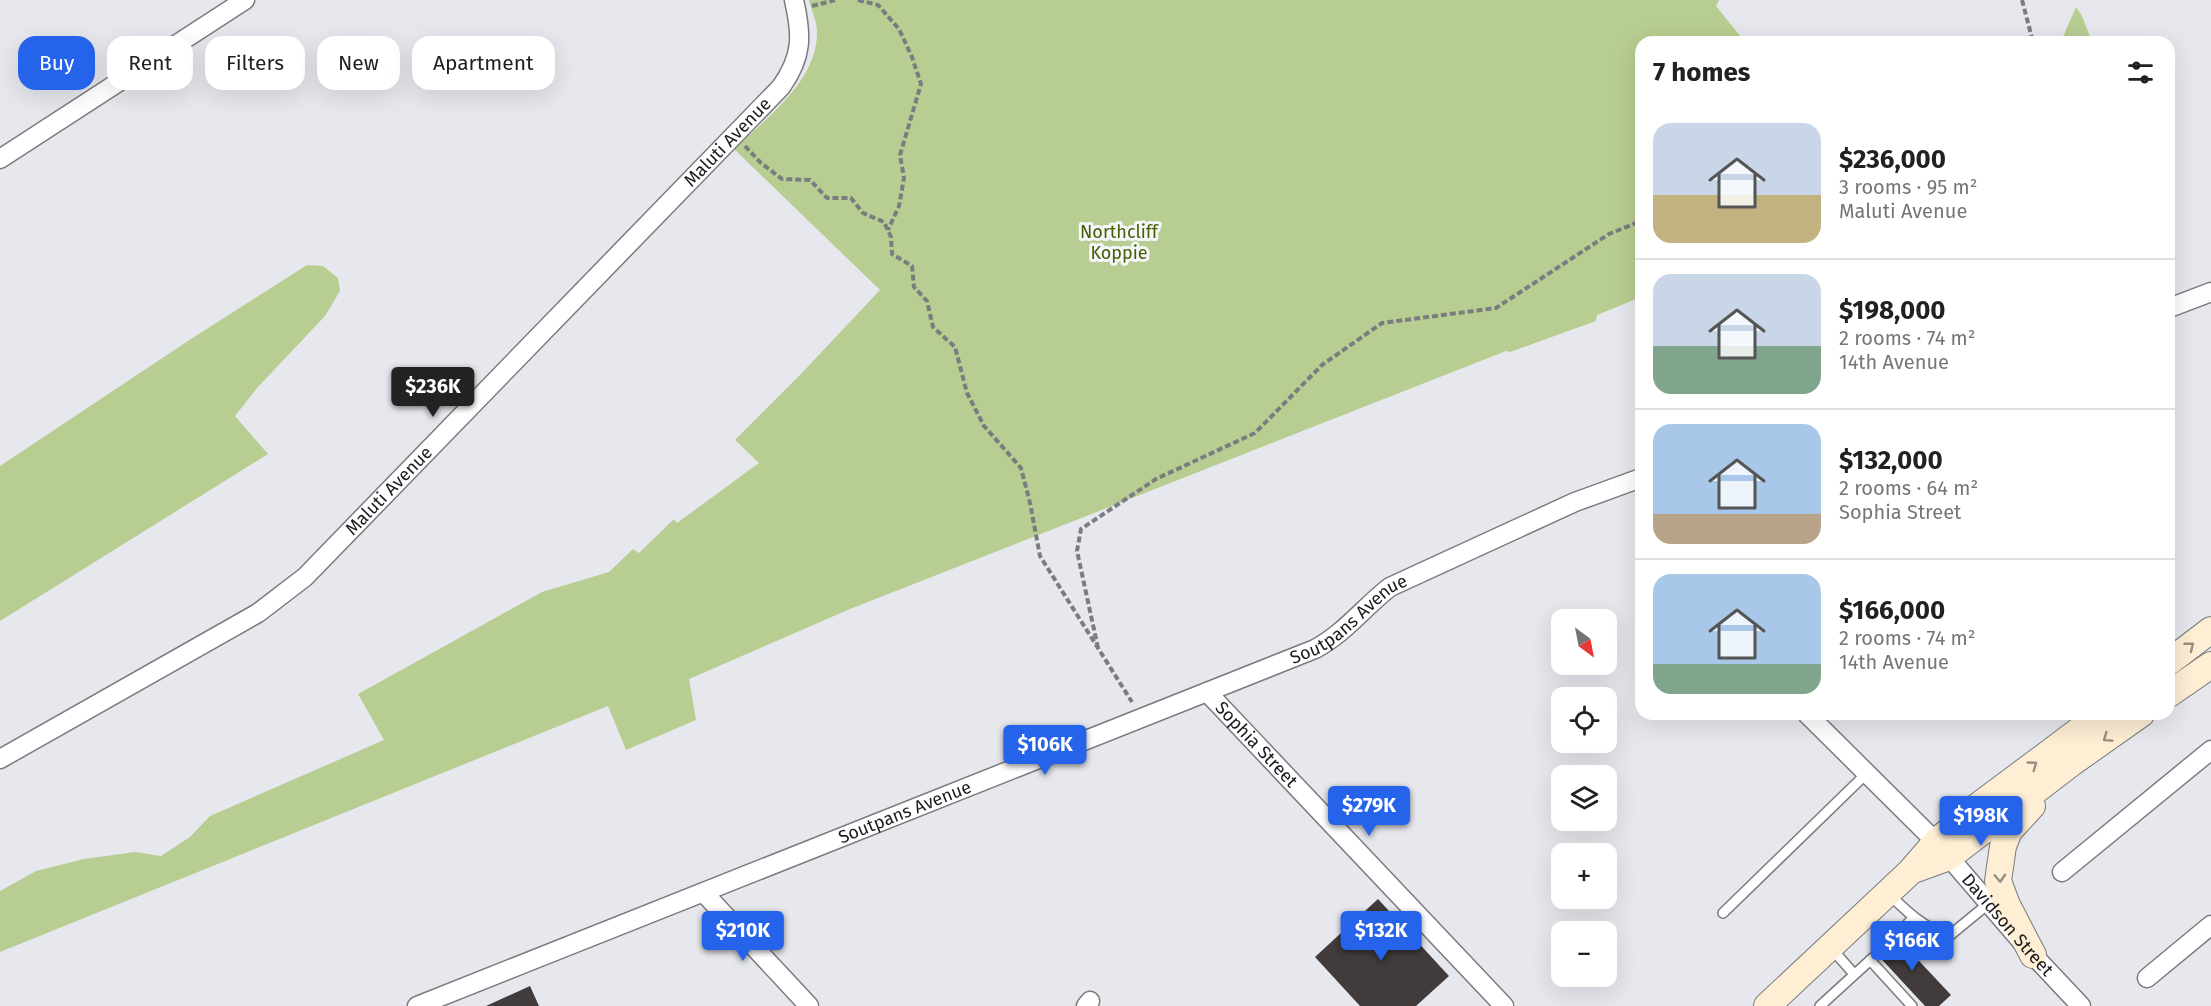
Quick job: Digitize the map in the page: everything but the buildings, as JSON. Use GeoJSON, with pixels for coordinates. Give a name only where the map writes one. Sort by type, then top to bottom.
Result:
{"type":"FeatureCollection","features":[{"type":"Feature","properties":{"kind":"main road"},"geometry":{"type":"LineString","coordinates":[[2175,657],[2211,630]]}},
{"type":"Feature","properties":{"kind":"main road"},"geometry":{"type":"LineString","coordinates":[[2175,690],[2211,665]]}},
{"type":"Feature","properties":{"kind":"main road"},"geometry":{"type":"LineString","coordinates":[[1942,849],[1978,806],[2093,720]]}},
{"type":"Feature","properties":{"kind":"main road"},"geometry":{"type":"LineString","coordinates":[[1771,1005],[1829,946],[1910,872],[2132,720]]}},
{"type":"Feature","properties":{"kind":"main road"},"geometry":{"type":"LineString","coordinates":[[2033,955],[2007,905],[1998,881],[2003,846],[2009,831],[2073,762]]}},
{"type":"Feature","properties":{"kind":"street"},"geometry":{"type":"LineString","coordinates":[[0,159],[245,0]]}},
{"type":"Feature","properties":{"kind":"street","name":"Maluti Avenue"},"geometry":{"type":"LineString","coordinates":[[0,759],[258,613],[305,577],[781,87],[792,72],[799,50],[800,34],[794,0]]}},
{"type":"Feature","properties":{"kind":"street"},"geometry":{"type":"LineString","coordinates":[[2175,306],[2211,292]]}},
{"type":"Feature","properties":{"kind":"street","name":"Soutpans Avenue"},"geometry":{"type":"LineString","coordinates":[[417,1006],[1278,664],[1324,644],[1342,631],[1390,587],[1575,502],[1635,480]]}},
{"type":"Feature","properties":{"kind":"street","name":"Sophia Street"},"geometry":{"type":"LineString","coordinates":[[1207,692],[1504,1006]]}},
{"type":"Feature","properties":{"kind":"street","name":"Davidson Street"},"geometry":{"type":"LineString","coordinates":[[1813,720],[1942,849],[2033,955],[2081,1006]]}},
{"type":"Feature","properties":{"kind":"street"},"geometry":{"type":"LineString","coordinates":[[2062,872],[2211,750]]}},
{"type":"Feature","properties":{"kind":"street"},"geometry":{"type":"LineString","coordinates":[[704,893],[809,1006]]}},
{"type":"Feature","properties":{"kind":"street"},"geometry":{"type":"LineString","coordinates":[[2147,978],[2211,925]]}},
{"type":"Feature","properties":{"kind":"lane"},"geometry":{"type":"LineString","coordinates":[[1723,913],[1867,773]]}},
{"type":"Feature","properties":{"kind":"lane"},"geometry":{"type":"LineString","coordinates":[[1887,892],[1913,918],[1937,932],[1951,936],[1988,904]]}},
{"type":"Feature","properties":{"kind":"lane"},"geometry":{"type":"LineString","coordinates":[[1896,936],[1913,918]]}},
{"type":"Feature","properties":{"kind":"lane"},"geometry":{"type":"LineString","coordinates":[[1829,946],[1854,974]]}},
{"type":"Feature","properties":{"kind":"lane"},"geometry":{"type":"LineString","coordinates":[[1820,1006],[1873,957],[1912,1006]]}},
{"type":"Feature","properties":{"kind":"path"},"geometry":{"type":"LineString","coordinates":[[858,0],[878,5],[899,30],[912,57],[921,84],[900,155],[904,178],[899,206],[888,230]]}},
{"type":"Feature","properties":{"kind":"path"},"geometry":{"type":"LineString","coordinates":[[2022,0],[2031,36]]}},
{"type":"Feature","properties":{"kind":"path"},"geometry":{"type":"LineString","coordinates":[[734,135],[761,163],[782,178],[810,180],[827,198],[851,198],[862,213],[884,222],[891,237],[892,254],[912,266],[914,287],[927,301],[933,327],[955,347],[967,393],[984,426],[1021,468],[1040,556],[1142,718]]}},
{"type":"Feature","properties":{"kind":"path"},"geometry":{"type":"LineString","coordinates":[[1098,648],[1077,551],[1081,529],[1156,479],[1255,433],[1322,365],[1382,322],[1496,308],[1609,234],[1635,223]]}},
{"type":"Feature","properties":{"kind":"green space","name":"Northcliff Koppie"},"geometry":{"type":"Polygon","coordinates":[[[809,0],[1719,0],[1716,6],[1740,36],[1635,36],[1635,299],[1597,315],[1596,321],[1510,352],[1506,351],[850,609],[689,679],[696,720],[626,750],[608,706],[0,952],[0,891],[36,871],[84,859],[135,852],[161,856],[190,837],[210,816],[384,740],[358,694],[542,592],[609,572],[633,549],[639,553],[674,519],[677,523],[759,463],[735,440],[880,290],[734,149],[775,111],[800,82],[815,49],[816,23],[809,0]]]}},
{"type":"Feature","properties":{"kind":"green space"},"geometry":{"type":"Polygon","coordinates":[[[2076,7],[2090,36],[2063,36],[2076,7]]]}},
{"type":"Feature","properties":{"kind":"green space"},"geometry":{"type":"Polygon","coordinates":[[[307,265],[323,266],[338,278],[340,291],[325,316],[257,388],[235,416],[268,454],[0,621],[0,466],[307,265]]]}}]}
